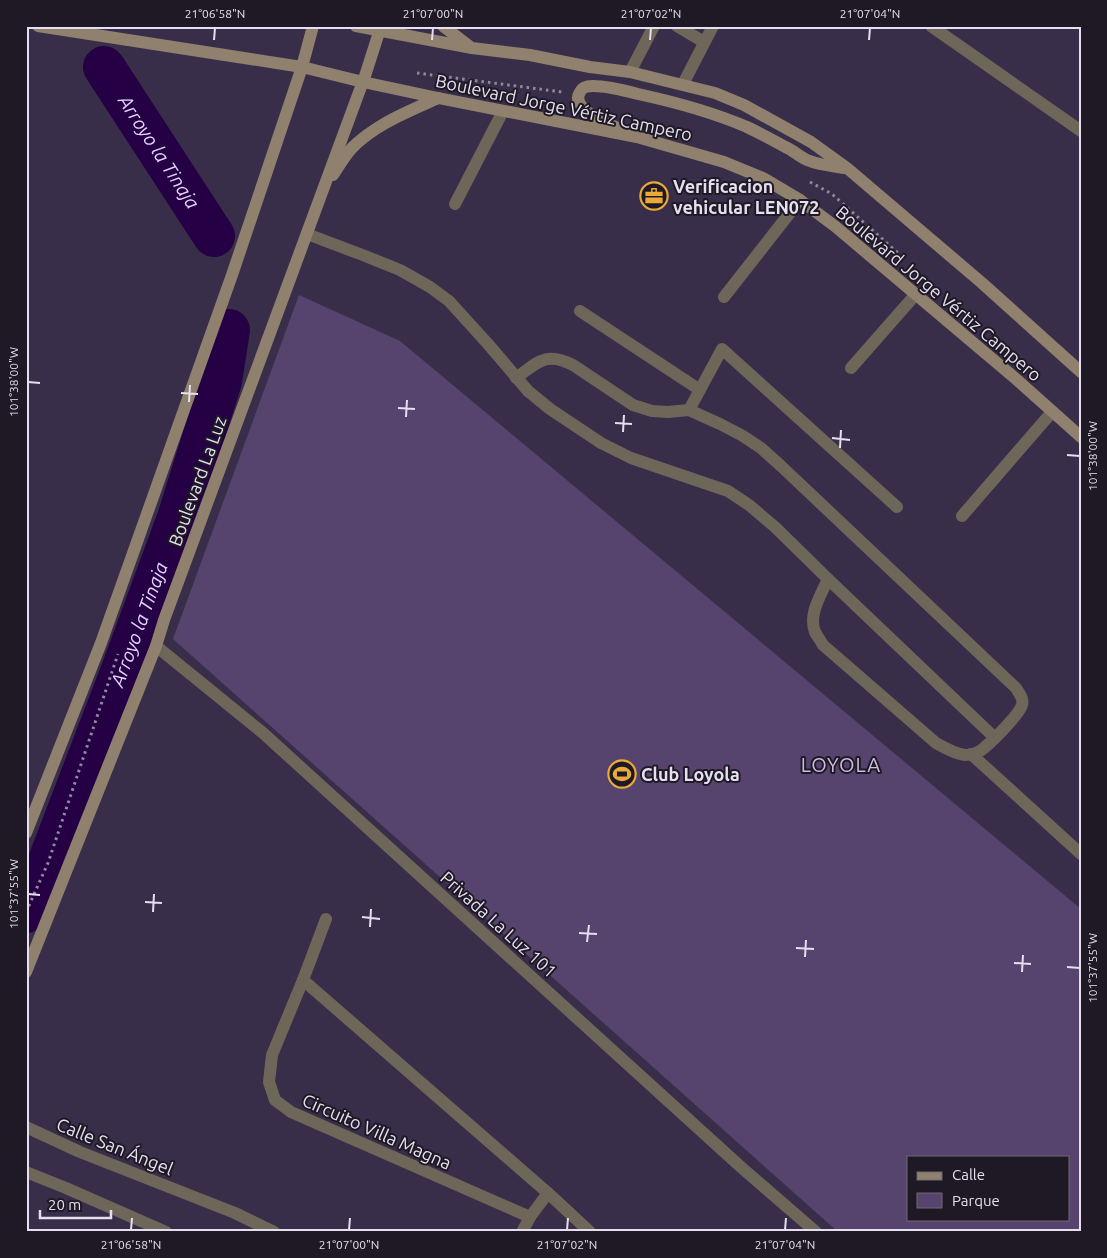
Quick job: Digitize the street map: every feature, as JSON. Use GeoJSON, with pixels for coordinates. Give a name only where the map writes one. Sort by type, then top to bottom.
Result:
{"type":"FeatureCollection","features":[{"type":"Feature","properties":{"kind":"main road","name":"Boulevard Jorge Vértiz Campero"},"geometry":{"type":"LineString","coordinates":[[38,26],[120,32],[302,67],[438,98],[637,137],[724,162],[763,178],[800,200],[836,227],[1016,380],[1081,438]]}},
{"type":"Feature","properties":{"kind":"main road","name":"Boulevard La Luz"},"geometry":{"type":"LineString","coordinates":[[26,833],[102,643],[232,275],[302,67],[313,26]]}},
{"type":"Feature","properties":{"kind":"main road","name":"Boulevard Jorge Vértiz Campero"},"geometry":{"type":"LineString","coordinates":[[356,26],[380,29],[472,48],[530,55],[630,72],[715,93],[744,105],[811,142],[846,168],[982,284],[1081,372]]}},
{"type":"Feature","properties":{"kind":"main road"},"geometry":{"type":"LineString","coordinates":[[443,26],[472,48]]}},
{"type":"Feature","properties":{"kind":"main road","name":"Boulevard La Luz"},"geometry":{"type":"LineString","coordinates":[[26,972],[156,646],[363,82],[380,29]]}},
{"type":"Feature","properties":{"kind":"main road"},"geometry":{"type":"LineString","coordinates":[[637,137],[594,117],[583,109],[578,94],[581,90],[593,86],[613,88],[682,104],[747,127],[807,160],[846,168]]}},
{"type":"Feature","properties":{"kind":"main road"},"geometry":{"type":"LineString","coordinates":[[323,189],[351,150],[371,132],[389,121],[438,98]]}},
{"type":"Feature","properties":{"kind":"street"},"geometry":{"type":"LineString","coordinates":[[630,72],[654,26]]}},
{"type":"Feature","properties":{"kind":"street"},"geometry":{"type":"LineString","coordinates":[[677,26],[704,42]]}},
{"type":"Feature","properties":{"kind":"street"},"geometry":{"type":"LineString","coordinates":[[683,84],[713,26]]}},
{"type":"Feature","properties":{"kind":"street"},"geometry":{"type":"LineString","coordinates":[[930,26],[1081,131]]}},
{"type":"Feature","properties":{"kind":"street"},"geometry":{"type":"LineString","coordinates":[[456,204],[503,111]]}},
{"type":"Feature","properties":{"kind":"street"},"geometry":{"type":"LineString","coordinates":[[724,298],[800,200]]}},
{"type":"Feature","properties":{"kind":"street"},"geometry":{"type":"LineString","coordinates":[[307,234],[400,270],[430,287],[450,302],[528,391],[550,409],[601,443],[631,458],[728,491],[749,504],[994,737]]}},
{"type":"Feature","properties":{"kind":"street"},"geometry":{"type":"LineString","coordinates":[[851,368],[916,294]]}},
{"type":"Feature","properties":{"kind":"street"},"geometry":{"type":"LineString","coordinates":[[580,311],[700,390]]}},
{"type":"Feature","properties":{"kind":"street"},"geometry":{"type":"LineString","coordinates":[[689,410],[722,349],[897,508]]}},
{"type":"Feature","properties":{"kind":"street"},"geometry":{"type":"LineString","coordinates":[[516,378],[542,360],[553,358],[562,360],[573,365],[633,405],[652,412],[689,410],[743,436],[761,448],[1016,688],[1023,703],[1020,712],[978,752],[966,755],[950,751],[936,743],[823,645],[814,631],[813,618],[816,604],[828,579]]}},
{"type":"Feature","properties":{"kind":"street"},"geometry":{"type":"LineString","coordinates":[[962,516],[1052,412]]}},
{"type":"Feature","properties":{"kind":"street","name":"Privada La Luz 101"},"geometry":{"type":"LineString","coordinates":[[156,646],[263,733],[742,1168],[816,1232]]}},
{"type":"Feature","properties":{"kind":"street"},"geometry":{"type":"LineString","coordinates":[[970,754],[1081,854]]}},
{"type":"Feature","properties":{"kind":"street","name":"Circuito Villa Magna"},"geometry":{"type":"LineString","coordinates":[[326,920],[272,1055],[269,1082],[275,1100],[291,1112],[530,1217]]}},
{"type":"Feature","properties":{"kind":"street"},"geometry":{"type":"LineString","coordinates":[[303,980],[548,1193],[590,1232]]}},
{"type":"Feature","properties":{"kind":"street","name":"Calle San Ángel"},"geometry":{"type":"LineString","coordinates":[[26,1127],[80,1152],[235,1213],[274,1232]]}},
{"type":"Feature","properties":{"kind":"street"},"geometry":{"type":"LineString","coordinates":[[26,1172],[166,1232]]}},
{"type":"Feature","properties":{"kind":"street"},"geometry":{"type":"LineString","coordinates":[[522,1232],[530,1217],[548,1193]]}},
{"type":"Feature","properties":{"kind":"green space","name":"Club Loyola"},"geometry":{"type":"Polygon","coordinates":[[[299,295],[400,341],[1081,909],[1081,1232],[838,1232],[173,639],[299,295]]]}},
{"type":"Feature","properties":{"kind":"waterway","name":"Arroyo la Tinaja"},"geometry":{"type":"LineString","coordinates":[[104,67],[214,236]]}},
{"type":"Feature","properties":{"kind":"waterway","name":"Arroyo la Tinaja"},"geometry":{"type":"LineString","coordinates":[[26,912],[48,863],[178,518],[221,381],[229,330]]}},
{"type":"Feature","properties":{"kind":"place","name":"Verificacion vehicular LEN072"},"geometry":{"type":"Point","coordinates":[654,196]}},
{"type":"Feature","properties":{"kind":"place","name":"Club Loyola"},"geometry":{"type":"Point","coordinates":[622,774]}},
{"type":"Feature","properties":{"kind":"district","name":"LOYOLA"},"geometry":{"type":"Point","coordinates":[841,764]}}]}
